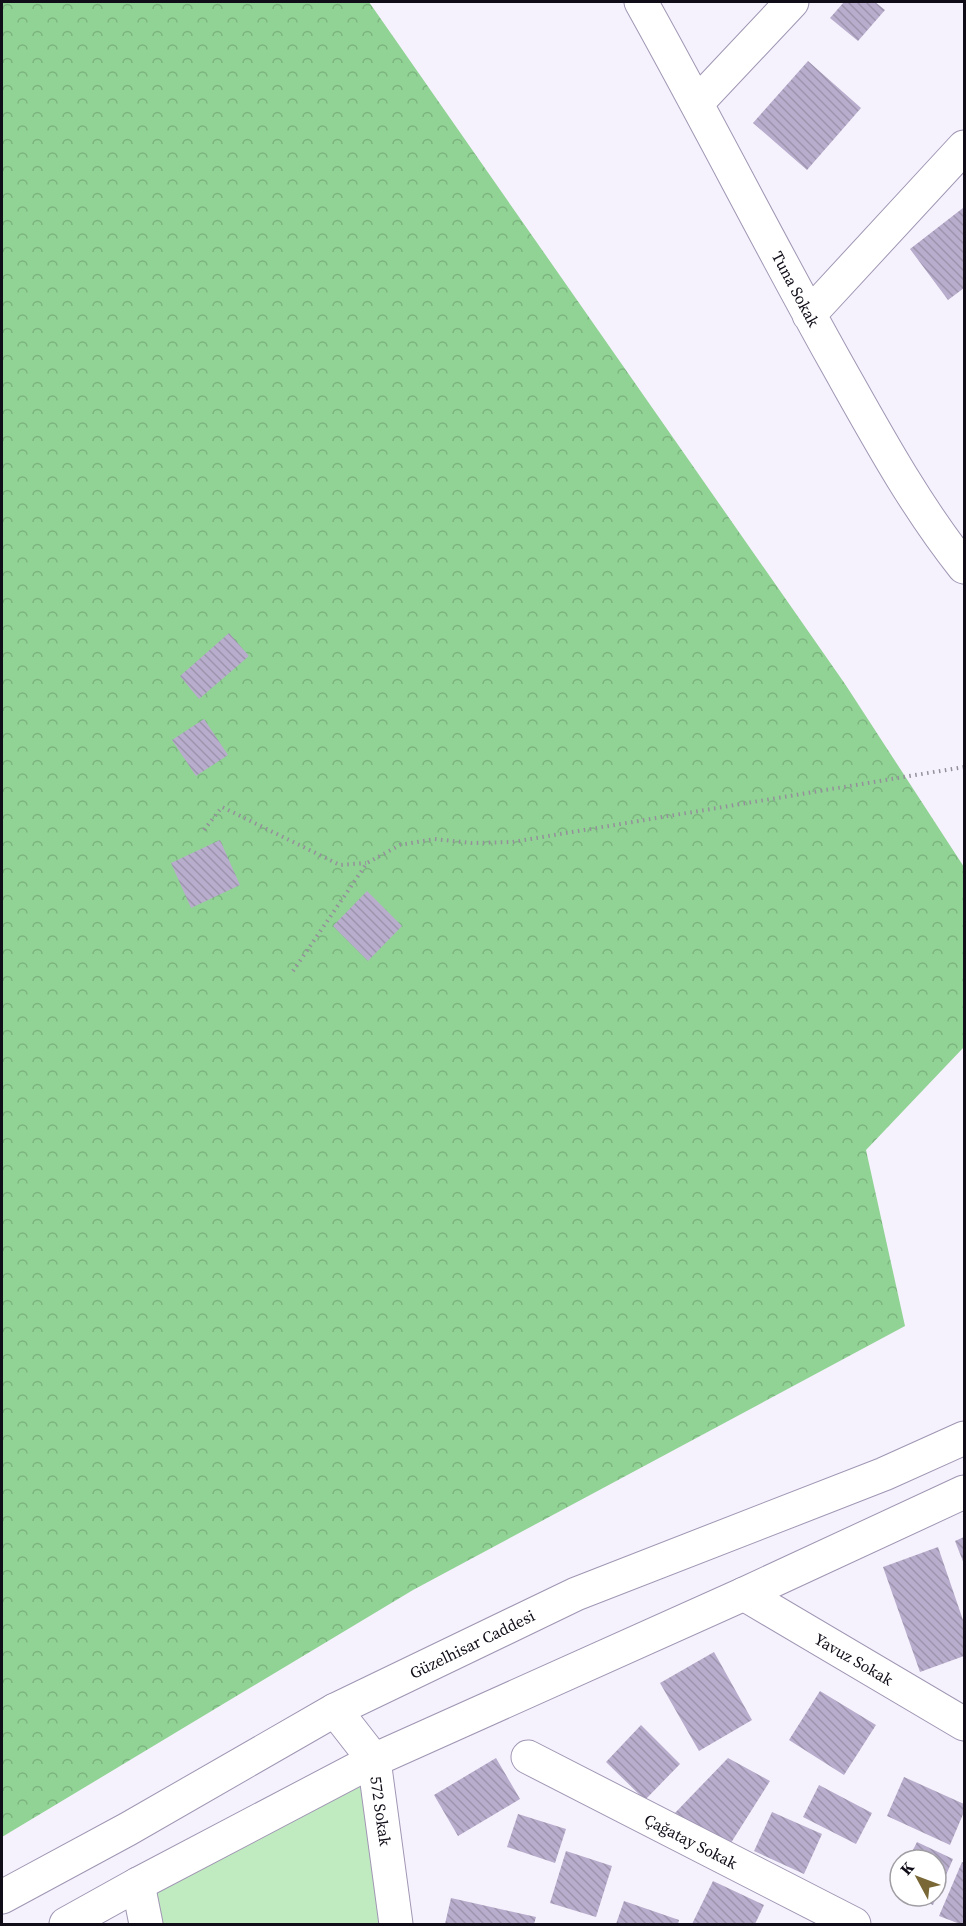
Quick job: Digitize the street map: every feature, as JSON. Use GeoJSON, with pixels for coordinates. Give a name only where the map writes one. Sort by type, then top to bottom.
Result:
{"type":"FeatureCollection","features":[{"type":"Feature","properties":{"kind":"street","name":"Tuna Sokak"},"geometry":{"type":"LineString","coordinates":[[641,2],[698,103],[809,315],[869,422],[937,532],[964,567]]}},
{"type":"Feature","properties":{"kind":"street"},"geometry":{"type":"LineString","coordinates":[[698,103],[792,2]]}},
{"type":"Feature","properties":{"kind":"street"},"geometry":{"type":"LineString","coordinates":[[809,315],[964,147]]}},
{"type":"Feature","properties":{"kind":"street","name":"Güzelhisar Caddesi"},"geometry":{"type":"LineString","coordinates":[[2,1897],[128,1829],[335,1710],[576,1594],[884,1474],[964,1438]]}},
{"type":"Feature","properties":{"kind":"street"},"geometry":{"type":"LineString","coordinates":[[66,1924],[374,1760],[744,1594],[964,1492]]}},
{"type":"Feature","properties":{"kind":"street","name":"Yavuz Sokak"},"geometry":{"type":"LineString","coordinates":[[744,1594],[964,1724]]}},
{"type":"Feature","properties":{"kind":"street","name":"572 Sokak"},"geometry":{"type":"LineString","coordinates":[[335,1710],[374,1760],[396,1924]]}},
{"type":"Feature","properties":{"kind":"street","name":"Çağatay Sokak"},"geometry":{"type":"LineString","coordinates":[[528,1757],[854,1924]]}},
{"type":"Feature","properties":{"kind":"street"},"geometry":{"type":"LineString","coordinates":[[138,1884],[146,1924]]}},
{"type":"Feature","properties":{"kind":"path"},"geometry":{"type":"LineString","coordinates":[[204,830],[222,807],[340,865],[367,863],[400,845],[434,839],[472,843],[512,842],[964,767]]}},
{"type":"Feature","properties":{"kind":"path"},"geometry":{"type":"LineString","coordinates":[[293,971],[367,863]]}},
{"type":"Feature","properties":{"kind":"green space"},"geometry":{"type":"Polygon","coordinates":[[[2,2],[369,2],[845,684],[964,867],[964,1047],[866,1150],[905,1326],[413,1590],[2,1837],[2,2]]]}},
{"type":"Feature","properties":{"kind":"green space"},"geometry":{"type":"Polygon","coordinates":[[[374,1760],[396,1924],[146,1924],[138,1884],[374,1760]]]}},
{"type":"Feature","properties":{"kind":"building"},"geometry":{"type":"Polygon","coordinates":[[[844,2],[875,2],[885,10],[858,41],[830,18],[844,2]]]}},
{"type":"Feature","properties":{"kind":"building"},"geometry":{"type":"Polygon","coordinates":[[[808,61],[861,108],[807,170],[753,123],[808,61]]]}},
{"type":"Feature","properties":{"kind":"building"},"geometry":{"type":"Polygon","coordinates":[[[963,208],[964,288],[948,300],[910,249],[963,208]]]}},
{"type":"Feature","properties":{"kind":"building"},"geometry":{"type":"Polygon","coordinates":[[[229,633],[249,656],[199,699],[180,676],[229,633]]]}},
{"type":"Feature","properties":{"kind":"building"},"geometry":{"type":"Polygon","coordinates":[[[204,719],[228,755],[196,776],[172,740],[204,719]]]}},
{"type":"Feature","properties":{"kind":"building"},"geometry":{"type":"Polygon","coordinates":[[[220,840],[240,885],[191,908],[171,863],[220,840]]]}},
{"type":"Feature","properties":{"kind":"building"},"geometry":{"type":"Polygon","coordinates":[[[367,891],[402,926],[368,961],[333,926],[367,891]]]}},
{"type":"Feature","properties":{"kind":"building"},"geometry":{"type":"Polygon","coordinates":[[[964,1537],[964,1564],[955,1541],[964,1537]]]}},
{"type":"Feature","properties":{"kind":"building"},"geometry":{"type":"Polygon","coordinates":[[[938,1547],[964,1623],[964,1656],[920,1672],[883,1567],[938,1547]]]}},
{"type":"Feature","properties":{"kind":"building"},"geometry":{"type":"Polygon","coordinates":[[[714,1652],[752,1720],[699,1751],[660,1683],[714,1652]]]}},
{"type":"Feature","properties":{"kind":"building"},"geometry":{"type":"Polygon","coordinates":[[[820,1691],[876,1725],[844,1775],[789,1740],[820,1691]]]}},
{"type":"Feature","properties":{"kind":"building"},"geometry":{"type":"Polygon","coordinates":[[[641,1725],[680,1764],[645,1800],[606,1762],[641,1725]]]}},
{"type":"Feature","properties":{"kind":"building"},"geometry":{"type":"Polygon","coordinates":[[[496,1758],[520,1799],[458,1836],[434,1795],[496,1758]]]}},
{"type":"Feature","properties":{"kind":"building"},"geometry":{"type":"Polygon","coordinates":[[[728,1758],[770,1781],[729,1846],[673,1815],[728,1758]]]}},
{"type":"Feature","properties":{"kind":"building"},"geometry":{"type":"Polygon","coordinates":[[[904,1777],[964,1804],[964,1812],[950,1845],[887,1816],[904,1777]]]}},
{"type":"Feature","properties":{"kind":"building"},"geometry":{"type":"Polygon","coordinates":[[[819,1785],[872,1813],[856,1844],[803,1817],[819,1785]]]}},
{"type":"Feature","properties":{"kind":"building"},"geometry":{"type":"Polygon","coordinates":[[[772,1812],[822,1834],[804,1874],[754,1851],[772,1812]]]}},
{"type":"Feature","properties":{"kind":"building"},"geometry":{"type":"Polygon","coordinates":[[[518,1814],[566,1829],[555,1863],[507,1847],[518,1814]]]}},
{"type":"Feature","properties":{"kind":"building"},"geometry":{"type":"Polygon","coordinates":[[[917,1842],[930,1848],[914,1848],[917,1842]]]}},
{"type":"Feature","properties":{"kind":"building"},"geometry":{"type":"Polygon","coordinates":[[[566,1851],[612,1866],[596,1917],[550,1903],[566,1851]]]}},
{"type":"Feature","properties":{"kind":"building"},"geometry":{"type":"Polygon","coordinates":[[[948,1857],[953,1859],[948,1870],[948,1857]]]}},
{"type":"Feature","properties":{"kind":"building"},"geometry":{"type":"Polygon","coordinates":[[[962,1862],[964,1863],[964,1924],[939,1916],[942,1908],[948,1908],[948,1895],[962,1862]]]}},
{"type":"Feature","properties":{"kind":"building"},"geometry":{"type":"Polygon","coordinates":[[[713,1881],[764,1905],[755,1924],[692,1924],[713,1881]]]}},
{"type":"Feature","properties":{"kind":"building"},"geometry":{"type":"Polygon","coordinates":[[[451,1898],[536,1917],[534,1924],[445,1924],[451,1898]]]}},
{"type":"Feature","properties":{"kind":"building"},"geometry":{"type":"Polygon","coordinates":[[[624,1901],[679,1920],[678,1924],[616,1924],[624,1901]]]}}]}
